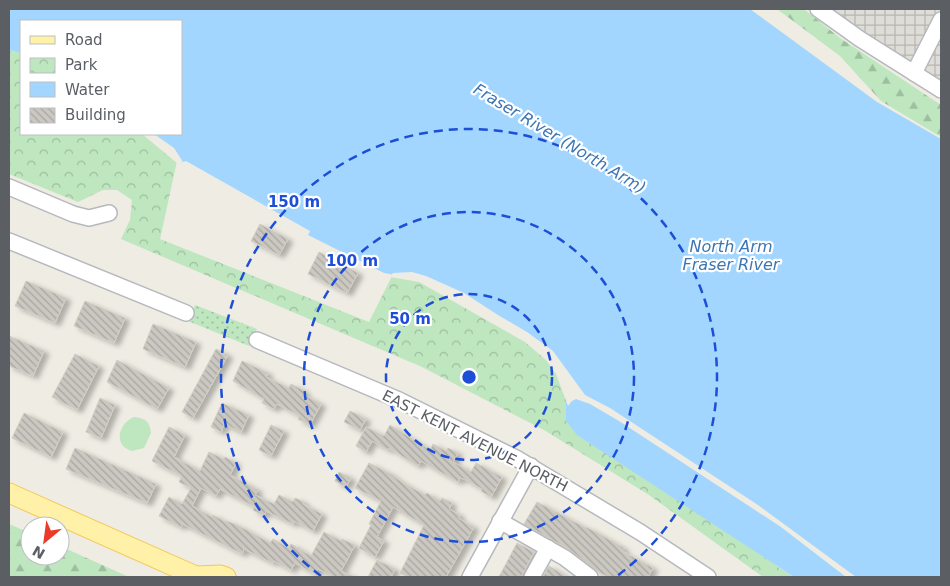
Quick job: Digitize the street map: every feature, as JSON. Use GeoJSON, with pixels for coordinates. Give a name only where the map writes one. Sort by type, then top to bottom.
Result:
{"type":"FeatureCollection","features":[{"type":"Feature","properties":{"kind":"main road"},"geometry":{"type":"LineString","coordinates":[[9,493],[198,576],[220,575],[226,577]]}},
{"type":"Feature","properties":{"kind":"street"},"geometry":{"type":"LineString","coordinates":[[818,9],[860,39],[941,90]]}},
{"type":"Feature","properties":{"kind":"street"},"geometry":{"type":"LineString","coordinates":[[914,73],[941,20]]}},
{"type":"Feature","properties":{"kind":"street"},"geometry":{"type":"LineString","coordinates":[[9,187],[73,214],[89,218],[109,213]]}},
{"type":"Feature","properties":{"kind":"street"},"geometry":{"type":"LineString","coordinates":[[9,240],[186,313]]}},
{"type":"Feature","properties":{"kind":"street","name":"EAST KENT AVENUE NORTH"},"geometry":{"type":"LineString","coordinates":[[257,340],[408,404],[530,466],[640,532],[708,577]]}},
{"type":"Feature","properties":{"kind":"street"},"geometry":{"type":"LineString","coordinates":[[470,577],[530,466]]}},
{"type":"Feature","properties":{"kind":"street"},"geometry":{"type":"LineString","coordinates":[[500,521],[565,558],[590,577]]}},
{"type":"Feature","properties":{"kind":"street"},"geometry":{"type":"LineString","coordinates":[[532,577],[548,548]]}},
{"type":"Feature","properties":{"kind":"shaded area"},"geometry":{"type":"Polygon","coordinates":[[[818,9],[941,9],[941,90],[818,9]]]}},
{"type":"Feature","properties":{"kind":"green space"},"geometry":{"type":"Polygon","coordinates":[[[777,9],[804,9],[840,38],[941,105],[941,137],[881,101],[840,56],[777,9]]]}},
{"type":"Feature","properties":{"kind":"green space"},"geometry":{"type":"Polygon","coordinates":[[[9,50],[20,53],[20,135],[146,135],[177,161],[160,239],[369,322],[392,276],[418,279],[525,341],[548,358],[778,567],[794,577],[763,577],[649,495],[544,430],[422,367],[121,239],[130,220],[132,200],[117,190],[103,190],[78,202],[9,174],[9,50]]]}},
{"type":"Feature","properties":{"kind":"green space"},"geometry":{"type":"Polygon","coordinates":[[[195,305],[257,329],[249,346],[188,321],[195,305]]]}},
{"type":"Feature","properties":{"kind":"green space"},"geometry":{"type":"Polygon","coordinates":[[[134,417],[146,421],[151,433],[144,448],[132,451],[122,444],[120,434],[125,424],[134,417]]]}},
{"type":"Feature","properties":{"kind":"green space"},"geometry":{"type":"Polygon","coordinates":[[[9,524],[20,529],[20,566],[70,566],[70,550],[129,577],[44,576],[9,577],[9,524]]]}},
{"type":"Feature","properties":{"kind":"water","name":"North Arm Fraser River"},"geometry":{"type":"Polygon","coordinates":[[[9,9],[750,9],[877,102],[941,139],[941,577],[794,577],[577,435],[566,421],[566,391],[548,358],[525,341],[418,279],[384,273],[308,235],[310,231],[186,161],[180,163],[146,135],[182,135],[182,20],[20,20],[20,53],[9,50],[9,9]]]}},
{"type":"Feature","properties":{"kind":"pier"},"geometry":{"type":"Polygon","coordinates":[[[143,135],[155,135],[174,148],[183,162],[178,164],[143,135]]]}},
{"type":"Feature","properties":{"kind":"pier"},"geometry":{"type":"Polygon","coordinates":[[[412,272],[426,276],[464,293],[527,332],[553,351],[585,395],[610,408],[758,505],[856,577],[846,577],[781,527],[619,421],[590,404],[576,399],[568,406],[556,374],[546,360],[525,342],[419,282],[390,277],[393,273],[412,272]]]}},
{"type":"Feature","properties":{"kind":"building"},"geometry":{"type":"Polygon","coordinates":[[[260,224],[288,239],[279,255],[251,241],[260,224]]]}},
{"type":"Feature","properties":{"kind":"building"},"geometry":{"type":"Polygon","coordinates":[[[319,252],[358,273],[347,293],[308,274],[319,252]]]}},
{"type":"Feature","properties":{"kind":"building"},"geometry":{"type":"Polygon","coordinates":[[[26,281],[66,298],[55,323],[15,306],[26,281]]]}},
{"type":"Feature","properties":{"kind":"building"},"geometry":{"type":"Polygon","coordinates":[[[85,301],[125,318],[114,343],[74,326],[85,301]]]}},
{"type":"Feature","properties":{"kind":"building"},"geometry":{"type":"Polygon","coordinates":[[[153,324],[196,342],[185,367],[143,349],[153,324]]]}},
{"type":"Feature","properties":{"kind":"building"},"geometry":{"type":"Polygon","coordinates":[[[9,336],[44,351],[33,376],[9,366],[9,336]]]}},
{"type":"Feature","properties":{"kind":"building"},"geometry":{"type":"Polygon","coordinates":[[[216,349],[228,355],[193,418],[182,412],[216,349]]]}},
{"type":"Feature","properties":{"kind":"building"},"geometry":{"type":"Polygon","coordinates":[[[75,354],[99,366],[77,410],[52,397],[75,354]]]}},
{"type":"Feature","properties":{"kind":"building"},"geometry":{"type":"Polygon","coordinates":[[[117,360],[169,388],[157,409],[107,382],[117,360]]]}},
{"type":"Feature","properties":{"kind":"building"},"geometry":{"type":"Polygon","coordinates":[[[242,361],[268,373],[266,377],[289,388],[291,384],[305,391],[303,394],[321,404],[310,425],[298,419],[300,416],[277,404],[274,409],[262,403],[264,399],[233,381],[242,361]]]}},
{"type":"Feature","properties":{"kind":"building"},"geometry":{"type":"Polygon","coordinates":[[[100,398],[115,405],[101,438],[86,432],[100,398]]]}},
{"type":"Feature","properties":{"kind":"building"},"geometry":{"type":"Polygon","coordinates":[[[222,403],[249,415],[241,432],[224,424],[221,432],[211,427],[222,403]]]}},
{"type":"Feature","properties":{"kind":"building"},"geometry":{"type":"Polygon","coordinates":[[[350,411],[366,419],[360,430],[344,422],[350,411]]]}},
{"type":"Feature","properties":{"kind":"building"},"geometry":{"type":"Polygon","coordinates":[[[24,413],[63,432],[51,457],[12,438],[24,413]]]}},
{"type":"Feature","properties":{"kind":"building"},"geometry":{"type":"Polygon","coordinates":[[[271,425],[284,431],[271,456],[259,450],[271,425]]]}},
{"type":"Feature","properties":{"kind":"building"},"geometry":{"type":"Polygon","coordinates":[[[390,425],[430,450],[433,444],[446,451],[448,448],[458,453],[453,462],[471,472],[476,463],[502,477],[491,497],[481,491],[482,489],[464,479],[460,478],[458,482],[421,461],[418,466],[389,448],[388,450],[372,441],[366,452],[356,446],[366,427],[384,436],[390,425]]]}},
{"type":"Feature","properties":{"kind":"building"},"geometry":{"type":"Polygon","coordinates":[[[169,427],[185,435],[174,457],[200,471],[209,452],[224,459],[225,457],[236,463],[230,475],[258,490],[255,495],[274,504],[279,495],[293,502],[295,498],[322,514],[313,531],[294,521],[293,524],[266,511],[264,516],[253,510],[255,507],[220,489],[216,496],[201,488],[192,506],[212,517],[213,515],[241,527],[270,543],[273,539],[289,548],[291,544],[311,556],[324,532],[341,541],[342,539],[355,545],[341,571],[354,577],[335,577],[318,569],[315,574],[295,563],[291,570],[244,549],[242,554],[183,524],[181,527],[159,516],[169,497],[182,504],[191,488],[179,482],[182,476],[152,461],[169,427]]]}},
{"type":"Feature","properties":{"kind":"building"},"geometry":{"type":"Polygon","coordinates":[[[75,448],[156,484],[147,503],[66,469],[75,448]]]}},
{"type":"Feature","properties":{"kind":"building"},"geometry":{"type":"Polygon","coordinates":[[[369,463],[425,495],[427,493],[440,501],[442,498],[452,503],[449,509],[460,515],[458,518],[474,527],[446,577],[408,577],[400,573],[424,525],[393,507],[377,537],[384,541],[375,557],[359,548],[381,501],[355,488],[369,463]]]}},
{"type":"Feature","properties":{"kind":"building"},"geometry":{"type":"Polygon","coordinates":[[[339,472],[351,478],[346,487],[335,481],[339,472]]]}},
{"type":"Feature","properties":{"kind":"building"},"geometry":{"type":"Polygon","coordinates":[[[537,502],[624,548],[622,551],[653,568],[648,577],[608,577],[570,550],[524,524],[537,502]]]}},
{"type":"Feature","properties":{"kind":"building"},"geometry":{"type":"Polygon","coordinates":[[[517,543],[534,552],[521,577],[499,577],[517,543]]]}},
{"type":"Feature","properties":{"kind":"building"},"geometry":{"type":"Polygon","coordinates":[[[377,560],[395,569],[391,577],[368,577],[377,560]]]}},
{"type":"Feature","properties":{"kind":"building"},"geometry":{"type":"Polygon","coordinates":[[[549,566],[567,577],[543,577],[549,566]]]}},
{"type":"Feature","properties":{"kind":"water label","name":"Fraser River (North Arm)"},"geometry":{"type":"Point","coordinates":[560,138]}}]}
